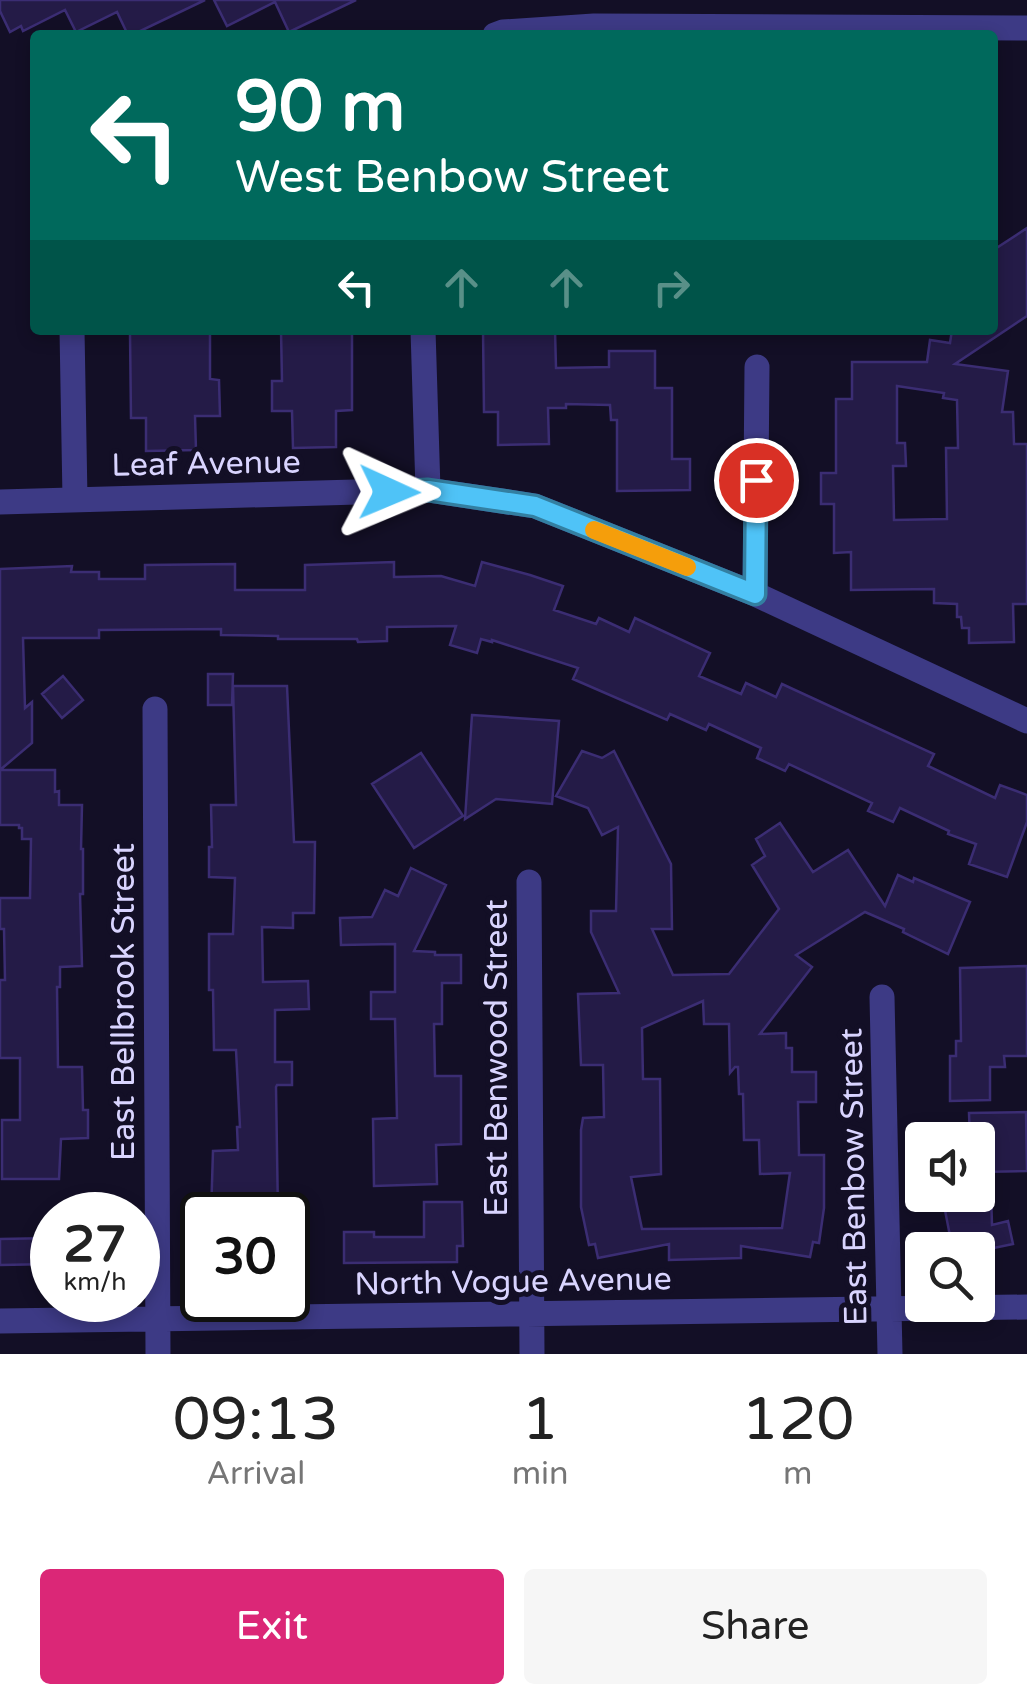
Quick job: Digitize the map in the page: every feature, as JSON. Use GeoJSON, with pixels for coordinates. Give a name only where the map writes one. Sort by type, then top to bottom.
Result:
{"type":"FeatureCollection","features":[{"type":"Feature","properties":{"kind":"street"},"geometry":{"type":"LineString","coordinates":[[512,30],[594,13],[1027,28]]}},
{"type":"Feature","properties":{"kind":"street"},"geometry":{"type":"LineString","coordinates":[[72,335],[75,500]]}},
{"type":"Feature","properties":{"kind":"street"},"geometry":{"type":"LineString","coordinates":[[423,335],[428,490]]}},
{"type":"Feature","properties":{"kind":"street"},"geometry":{"type":"LineString","coordinates":[[755,594],[757,366]]}},
{"type":"Feature","properties":{"kind":"street","name":"Leaf Avenue"},"geometry":{"type":"LineString","coordinates":[[0,502],[428,490],[535,506],[755,594],[1027,721]]}},
{"type":"Feature","properties":{"kind":"street","name":"East Bellbrook Street"},"geometry":{"type":"LineString","coordinates":[[155,709],[157,1192]]}},
{"type":"Feature","properties":{"kind":"street","name":"East Benwood Street"},"geometry":{"type":"LineString","coordinates":[[529,882],[532,1354]]}},
{"type":"Feature","properties":{"kind":"street","name":"East Benbow Street"},"geometry":{"type":"LineString","coordinates":[[882,998],[890,1354]]}},
{"type":"Feature","properties":{"kind":"street","name":"North Vogue Avenue"},"geometry":{"type":"LineString","coordinates":[[160,1319],[1027,1307]]}},
{"type":"Feature","properties":{"kind":"street","name":"North Vogue Avenue"},"geometry":{"type":"LineString","coordinates":[[0,1322],[30,1321]]}},
{"type":"Feature","properties":{"kind":"street","name":"East Bellbrook Street"},"geometry":{"type":"LineString","coordinates":[[158,1322],[158,1354]]}},
{"type":"Feature","properties":{"kind":"building"},"geometry":{"type":"Polygon","coordinates":[[[0,0],[205,0],[142,30],[126,30],[117,12],[75,30],[65,10],[23,31],[21,26],[10,32],[0,11],[0,0]]]}},
{"type":"Feature","properties":{"kind":"building"},"geometry":{"type":"Polygon","coordinates":[[[214,0],[356,0],[293,30],[288,30],[275,2],[227,26],[214,0]]]}},
{"type":"Feature","properties":{"kind":"building"},"geometry":{"type":"Polygon","coordinates":[[[1027,228],[1027,316],[955,364],[1008,371],[1002,412],[1013,412],[1014,444],[1027,444],[1027,604],[1013,604],[1014,642],[969,643],[969,628],[962,628],[957,604],[934,603],[934,589],[851,590],[851,552],[834,553],[834,504],[821,504],[821,473],[836,473],[836,399],[852,399],[852,362],[927,362],[930,340],[950,343],[951,335],[998,335],[998,247],[1027,228]],[[897,386],[897,443],[905,443],[906,466],[893,466],[894,520],[947,519],[946,448],[958,448],[957,400],[943,398],[944,393],[897,386]]]}},
{"type":"Feature","properties":{"kind":"building"},"geometry":{"type":"Polygon","coordinates":[[[130,335],[210,335],[210,379],[219,380],[220,416],[195,416],[196,450],[146,451],[146,418],[131,418],[130,335]]]}},
{"type":"Feature","properties":{"kind":"building"},"geometry":{"type":"Polygon","coordinates":[[[281,335],[352,335],[352,410],[336,411],[336,447],[293,448],[292,411],[272,411],[272,381],[282,381],[281,335]]]}},
{"type":"Feature","properties":{"kind":"building"},"geometry":{"type":"Polygon","coordinates":[[[483,335],[555,335],[556,368],[609,367],[609,351],[655,351],[655,388],[672,388],[672,459],[690,459],[690,490],[617,491],[617,420],[611,420],[610,405],[566,404],[566,408],[548,408],[549,444],[498,445],[498,412],[484,412],[483,335]]]}},
{"type":"Feature","properties":{"kind":"building"},"geometry":{"type":"Polygon","coordinates":[[[394,562],[394,577],[441,576],[475,586],[482,562],[563,586],[554,610],[596,624],[599,618],[629,632],[635,618],[710,653],[699,676],[741,694],[746,683],[776,697],[782,684],[934,754],[928,766],[995,798],[1000,785],[1027,795],[1027,822],[1007,877],[969,864],[976,844],[900,808],[893,822],[868,811],[872,803],[789,764],[785,771],[757,758],[761,748],[709,724],[706,730],[670,714],[667,720],[573,679],[578,668],[492,640],[481,639],[477,653],[450,645],[456,626],[387,627],[387,641],[358,642],[221,635],[221,629],[99,630],[99,638],[23,638],[25,708],[32,702],[32,743],[0,770],[0,569],[72,566],[71,572],[99,572],[99,579],[145,579],[145,565],[235,564],[235,590],[305,590],[305,565],[394,562]]]}},
{"type":"Feature","properties":{"kind":"building"},"geometry":{"type":"Polygon","coordinates":[[[208,674],[233,674],[232,705],[208,705],[208,674]]]}},
{"type":"Feature","properties":{"kind":"building"},"geometry":{"type":"Polygon","coordinates":[[[63,676],[83,700],[62,718],[42,694],[63,676]]]}},
{"type":"Feature","properties":{"kind":"building"},"geometry":{"type":"Polygon","coordinates":[[[233,686],[287,686],[294,842],[315,842],[314,913],[293,913],[293,928],[262,927],[263,982],[308,981],[309,1009],[275,1010],[275,1062],[292,1062],[292,1085],[276,1087],[278,1192],[212,1192],[213,1151],[238,1150],[240,1127],[236,1050],[214,1050],[209,934],[233,934],[235,878],[209,877],[211,805],[236,805],[233,686]]]}},
{"type":"Feature","properties":{"kind":"building"},"geometry":{"type":"Polygon","coordinates":[[[472,715],[559,721],[552,804],[496,799],[465,819],[472,715]]]}},
{"type":"Feature","properties":{"kind":"building"},"geometry":{"type":"Polygon","coordinates":[[[582,751],[602,758],[614,751],[671,864],[672,929],[652,929],[673,975],[729,974],[779,909],[752,865],[765,856],[756,839],[780,823],[813,872],[848,850],[885,906],[898,875],[970,902],[948,954],[865,912],[796,955],[812,967],[760,1034],[786,1033],[786,1048],[792,1048],[792,1072],[816,1072],[816,1102],[798,1102],[799,1155],[824,1155],[824,1208],[819,1243],[813,1242],[810,1257],[741,1246],[741,1258],[669,1260],[669,1244],[598,1258],[595,1244],[589,1245],[581,1207],[581,1130],[583,1118],[604,1117],[603,1065],[581,1065],[578,994],[619,993],[591,932],[591,911],[616,911],[618,827],[602,835],[588,808],[556,796],[582,751]],[[703,1001],[642,1028],[643,1079],[660,1079],[661,1174],[631,1177],[642,1229],[782,1228],[790,1173],[760,1174],[759,1140],[744,1140],[738,1067],[730,1073],[729,1024],[704,1024],[703,1001]]]}},
{"type":"Feature","properties":{"kind":"building"},"geometry":{"type":"Polygon","coordinates":[[[421,753],[463,816],[414,848],[372,784],[421,753]]]}},
{"type":"Feature","properties":{"kind":"building"},"geometry":{"type":"Polygon","coordinates":[[[0,770],[55,770],[59,805],[82,805],[82,966],[60,967],[58,1067],[82,1067],[88,1138],[61,1139],[59,1179],[2,1179],[2,1120],[20,1120],[20,1058],[0,1058],[0,980],[5,980],[0,898],[30,898],[31,839],[22,839],[19,825],[0,825],[0,770]]]}},
{"type":"Feature","properties":{"kind":"building"},"geometry":{"type":"Polygon","coordinates":[[[411,868],[446,885],[414,951],[461,955],[461,983],[442,983],[442,1024],[434,1024],[435,1076],[461,1076],[461,1144],[436,1145],[437,1184],[374,1186],[373,1119],[397,1118],[395,1019],[371,1019],[371,992],[395,992],[395,944],[341,945],[340,918],[372,917],[385,890],[398,896],[411,868]]]}},
{"type":"Feature","properties":{"kind":"building"},"geometry":{"type":"Polygon","coordinates":[[[1027,966],[1027,1056],[1004,1056],[1005,1067],[990,1067],[990,1100],[950,1101],[950,1056],[956,1056],[956,1041],[961,1041],[960,968],[1027,966]]]}},
{"type":"Feature","properties":{"kind":"building"},"geometry":{"type":"Polygon","coordinates":[[[1026,1112],[1027,1171],[995,1172],[995,1122],[969,1122],[969,1113],[1026,1112]]]}},
{"type":"Feature","properties":{"kind":"building"},"geometry":{"type":"Polygon","coordinates":[[[424,1202],[462,1202],[463,1246],[457,1246],[457,1262],[344,1263],[344,1232],[374,1232],[374,1237],[424,1237],[424,1202]]]}},
{"type":"Feature","properties":{"kind":"building"},"geometry":{"type":"Polygon","coordinates":[[[945,1212],[992,1212],[992,1225],[1008,1221],[1013,1244],[995,1248],[995,1232],[949,1232],[945,1212]]]}},
{"type":"Feature","properties":{"kind":"building"},"geometry":{"type":"Polygon","coordinates":[[[30,1238],[30,1264],[0,1265],[0,1239],[30,1238]]]}},
{"type":"Feature","properties":{"kind":"slow traffic"},"geometry":{"type":"LineString","coordinates":[[594,530],[687,567]]}},
{"type":"Feature","properties":{"kind":"route"},"geometry":{"type":"LineString","coordinates":[[389,492],[428,490],[535,506],[755,594],[756,480]]}}]}
